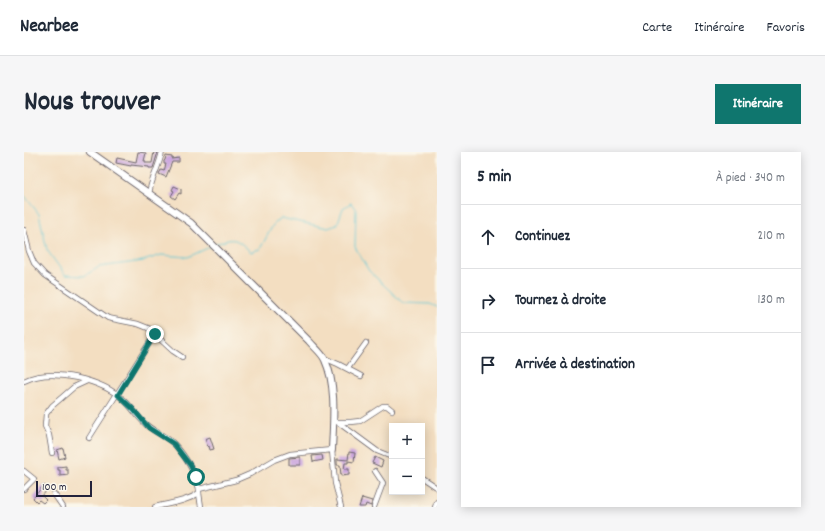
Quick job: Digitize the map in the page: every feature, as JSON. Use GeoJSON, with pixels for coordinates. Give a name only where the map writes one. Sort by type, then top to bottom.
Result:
{"type":"FeatureCollection","features":[{"type":"Feature","properties":{"kind":"street"},"geometry":{"type":"LineString","coordinates":[[90,152],[191,223],[309,341],[324,358],[331,374],[336,422],[332,450],[335,483],[341,507]]}},
{"type":"Feature","properties":{"kind":"street"},"geometry":{"type":"LineString","coordinates":[[148,194],[162,152]]}},
{"type":"Feature","properties":{"kind":"street"},"geometry":{"type":"LineString","coordinates":[[24,230],[29,251],[34,263],[45,275],[108,318],[138,324],[148,328],[173,351],[182,357]]}},
{"type":"Feature","properties":{"kind":"street"},"geometry":{"type":"LineString","coordinates":[[89,438],[118,395],[155,334]]}},
{"type":"Feature","properties":{"kind":"street"},"geometry":{"type":"LineString","coordinates":[[348,368],[366,343]]}},
{"type":"Feature","properties":{"kind":"street"},"geometry":{"type":"LineString","coordinates":[[324,358],[348,368],[361,376]]}},
{"type":"Feature","properties":{"kind":"street"},"geometry":{"type":"LineString","coordinates":[[24,381],[32,377],[44,375],[76,377],[118,395],[133,409],[149,428],[174,444],[190,465],[198,482],[200,507]]}},
{"type":"Feature","properties":{"kind":"street"},"geometry":{"type":"LineString","coordinates":[[74,387],[76,377]]}},
{"type":"Feature","properties":{"kind":"street"},"geometry":{"type":"LineString","coordinates":[[52,453],[52,444],[45,426],[46,414],[52,406],[74,387],[87,381]]}},
{"type":"Feature","properties":{"kind":"street"},"geometry":{"type":"LineString","coordinates":[[336,422],[360,421],[383,406],[387,406],[392,410]]}},
{"type":"Feature","properties":{"kind":"street"},"geometry":{"type":"LineString","coordinates":[[336,422],[377,451],[389,456]]}},
{"type":"Feature","properties":{"kind":"street"},"geometry":{"type":"LineString","coordinates":[[155,507],[184,500],[199,491],[236,480],[250,474],[274,460],[290,454],[332,450]]}},
{"type":"Feature","properties":{"kind":"street"},"geometry":{"type":"LineString","coordinates":[[24,471],[34,479],[24,489]]}},
{"type":"Feature","properties":{"kind":"street"},"geometry":{"type":"LineString","coordinates":[[374,507],[383,484],[375,471]]}},
{"type":"Feature","properties":{"kind":"street"},"geometry":{"type":"LineString","coordinates":[[425,480],[437,488]]}},
{"type":"Feature","properties":{"kind":"street"},"geometry":{"type":"LineString","coordinates":[[54,494],[64,507]]}},
{"type":"Feature","properties":{"kind":"street"},"geometry":{"type":"LineString","coordinates":[[435,507],[437,502]]}},
{"type":"Feature","properties":{"kind":"building"},"geometry":{"type":"Polygon","coordinates":[[[138,152],[146,153],[144,161],[146,161],[146,163],[152,163],[154,152],[158,152],[153,168],[116,163],[117,158],[136,162],[138,152]]]}},
{"type":"Feature","properties":{"kind":"building"},"geometry":{"type":"Polygon","coordinates":[[[166,156],[172,157],[172,159],[179,158],[179,162],[172,162],[166,177],[159,174],[161,170],[164,171],[166,164],[164,164],[164,161],[166,156]]]}},
{"type":"Feature","properties":{"kind":"building"},"geometry":{"type":"Polygon","coordinates":[[[174,186],[181,189],[181,194],[179,193],[175,199],[171,196],[174,191],[172,190],[174,186]]]}},
{"type":"Feature","properties":{"kind":"building"},"geometry":{"type":"Polygon","coordinates":[[[210,437],[214,449],[210,450],[205,439],[210,437]]]}},
{"type":"Feature","properties":{"kind":"building"},"geometry":{"type":"Polygon","coordinates":[[[63,448],[65,457],[59,459],[57,450],[63,448]]]}},
{"type":"Feature","properties":{"kind":"building"},"geometry":{"type":"Polygon","coordinates":[[[349,452],[355,453],[354,462],[348,461],[348,463],[345,463],[344,469],[349,469],[349,475],[341,476],[340,465],[337,465],[337,459],[348,460],[349,452]]]}},
{"type":"Feature","properties":{"kind":"building"},"geometry":{"type":"Polygon","coordinates":[[[322,455],[323,460],[313,462],[312,456],[322,455]]]}},
{"type":"Feature","properties":{"kind":"building"},"geometry":{"type":"Polygon","coordinates":[[[300,457],[300,465],[289,465],[289,458],[300,457]]]}},
{"type":"Feature","properties":{"kind":"building"},"geometry":{"type":"Polygon","coordinates":[[[375,457],[383,461],[381,467],[372,463],[375,457]]]}},
{"type":"Feature","properties":{"kind":"building"},"geometry":{"type":"Polygon","coordinates":[[[66,466],[68,475],[60,476],[60,470],[58,470],[58,467],[66,466]]]}},
{"type":"Feature","properties":{"kind":"building"},"geometry":{"type":"Polygon","coordinates":[[[44,485],[48,489],[42,496],[46,500],[43,503],[39,500],[37,502],[33,498],[44,485]]]}},
{"type":"Feature","properties":{"kind":"building"},"geometry":{"type":"Polygon","coordinates":[[[362,498],[372,501],[371,506],[366,504],[365,507],[359,507],[362,498]]]}},
{"type":"Feature","properties":{"kind":"waterway"},"geometry":{"type":"LineString","coordinates":[[24,195],[39,214],[47,250],[65,275],[84,276],[99,267],[143,261],[161,255],[188,257],[212,246]]}},
{"type":"Feature","properties":{"kind":"waterway"},"geometry":{"type":"LineString","coordinates":[[216,244],[228,240],[235,240],[251,252],[260,249],[273,225],[281,218],[328,228],[337,225],[343,208],[351,203],[356,210],[355,247],[369,271],[403,303],[430,304],[437,307]]}},
{"type":"Feature","properties":{"kind":"route"},"geometry":{"type":"LineString","coordinates":[[155,334],[118,395],[125,400],[149,428],[174,444],[190,465],[196,477]]}}]}
